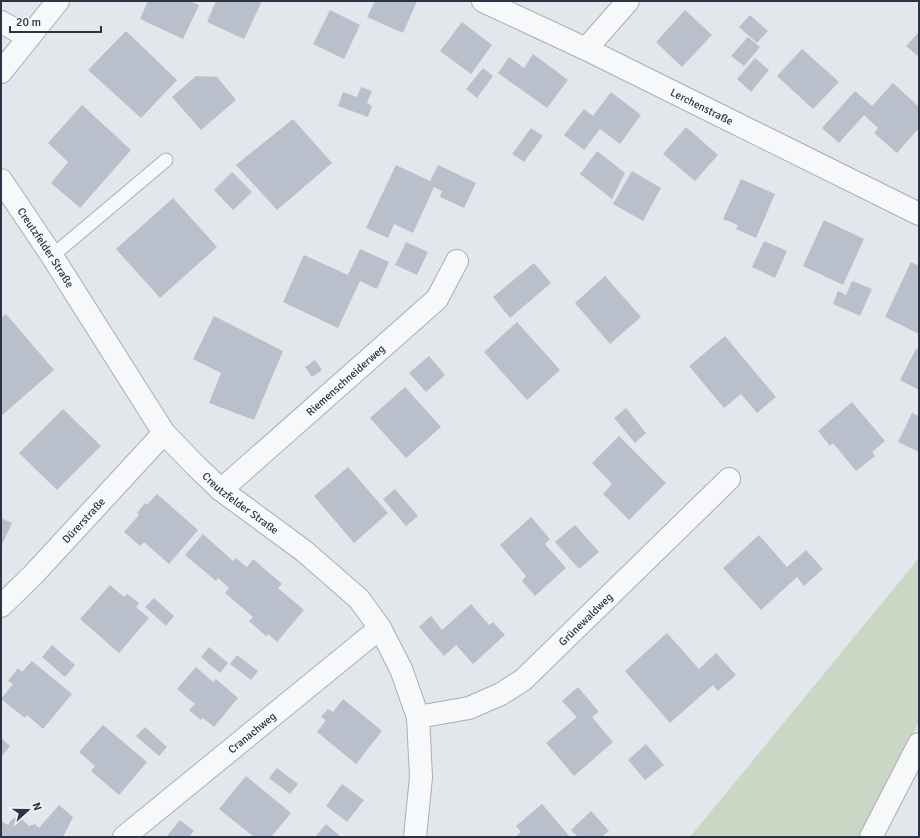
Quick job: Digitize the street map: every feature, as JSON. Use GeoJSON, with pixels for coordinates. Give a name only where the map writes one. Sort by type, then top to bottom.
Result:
{"type":"FeatureCollection","features":[{"type":"Feature","properties":{"kind":"street"},"geometry":{"type":"LineString","coordinates":[[1,72],[58,1]]}},
{"type":"Feature","properties":{"kind":"street","name":"Lerchenstraße"},"geometry":{"type":"LineString","coordinates":[[483,1],[919,214]]}},
{"type":"Feature","properties":{"kind":"street"},"geometry":{"type":"LineString","coordinates":[[586,50],[628,1]]}},
{"type":"Feature","properties":{"kind":"street"},"geometry":{"type":"LineString","coordinates":[[1,22],[29,37]]}},
{"type":"Feature","properties":{"kind":"street","name":"Creutzfelder Straße"},"geometry":{"type":"LineString","coordinates":[[1,180],[52,256],[164,433],[221,490],[304,551],[359,600],[380,628],[401,669],[418,717],[421,777],[415,837]]}},
{"type":"Feature","properties":{"kind":"street","name":"Riemenschneiderweg"},"geometry":{"type":"LineString","coordinates":[[221,490],[437,299],[457,261]]}},
{"type":"Feature","properties":{"kind":"street","name":"Dürerstraße"},"geometry":{"type":"LineString","coordinates":[[1,606],[33,575],[164,433]]}},
{"type":"Feature","properties":{"kind":"street","name":"Grünewaldweg"},"geometry":{"type":"LineString","coordinates":[[418,717],[469,708],[501,694],[523,680],[729,479]]}},
{"type":"Feature","properties":{"kind":"street","name":"Cranachweg"},"geometry":{"type":"LineString","coordinates":[[124,837],[380,628]]}},
{"type":"Feature","properties":{"kind":"street"},"geometry":{"type":"LineString","coordinates":[[871,837],[919,744]]}},
{"type":"Feature","properties":{"kind":"lane"},"geometry":{"type":"LineString","coordinates":[[52,256],[166,160]]}},
{"type":"Feature","properties":{"kind":"green space"},"geometry":{"type":"Polygon","coordinates":[[[919,558],[919,722],[859,837],[690,837],[919,558]]]}},
{"type":"Feature","properties":{"kind":"building"},"geometry":{"type":"Polygon","coordinates":[[[148,1],[190,1],[199,5],[183,39],[140,19],[148,1]]]}},
{"type":"Feature","properties":{"kind":"building"},"geometry":{"type":"Polygon","coordinates":[[[216,1],[262,1],[244,39],[207,22],[216,1]]]}},
{"type":"Feature","properties":{"kind":"building"},"geometry":{"type":"Polygon","coordinates":[[[375,1],[417,1],[403,33],[367,17],[375,1]]]}},
{"type":"Feature","properties":{"kind":"building"},"geometry":{"type":"Polygon","coordinates":[[[330,10],[360,25],[344,59],[313,44],[330,10]]]}},
{"type":"Feature","properties":{"kind":"building"},"geometry":{"type":"Polygon","coordinates":[[[685,10],[712,35],[682,67],[656,42],[685,10]]]}},
{"type":"Feature","properties":{"kind":"building"},"geometry":{"type":"Polygon","coordinates":[[[750,15],[768,31],[757,43],[739,27],[750,15]]]}},
{"type":"Feature","properties":{"kind":"building"},"geometry":{"type":"Polygon","coordinates":[[[462,22],[492,45],[471,74],[440,51],[462,22]]]}},
{"type":"Feature","properties":{"kind":"building"},"geometry":{"type":"Polygon","coordinates":[[[126,31],[177,80],[141,118],[88,70],[126,31]]]}},
{"type":"Feature","properties":{"kind":"building"},"geometry":{"type":"Polygon","coordinates":[[[919,32],[919,57],[906,46],[919,32]]]}},
{"type":"Feature","properties":{"kind":"building"},"geometry":{"type":"Polygon","coordinates":[[[748,37],[760,47],[744,66],[731,56],[748,37]]]}},
{"type":"Feature","properties":{"kind":"building"},"geometry":{"type":"Polygon","coordinates":[[[802,49],[839,82],[813,109],[777,76],[802,49]]]}},
{"type":"Feature","properties":{"kind":"building"},"geometry":{"type":"Polygon","coordinates":[[[533,54],[568,80],[547,108],[498,73],[509,57],[524,68],[533,54]]]}},
{"type":"Feature","properties":{"kind":"building"},"geometry":{"type":"Polygon","coordinates":[[[755,58],[769,70],[751,92],[737,79],[755,58]]]}},
{"type":"Feature","properties":{"kind":"building"},"geometry":{"type":"Polygon","coordinates":[[[483,68],[493,76],[477,98],[466,89],[483,68]]]}},
{"type":"Feature","properties":{"kind":"building"},"geometry":{"type":"Polygon","coordinates":[[[196,76],[217,77],[236,100],[201,130],[172,97],[196,76]]]}},
{"type":"Feature","properties":{"kind":"building"},"geometry":{"type":"Polygon","coordinates":[[[893,83],[919,107],[919,128],[897,153],[874,133],[878,128],[864,115],[839,143],[822,128],[855,91],[872,106],[893,83]]]}},
{"type":"Feature","properties":{"kind":"building"},"geometry":{"type":"Polygon","coordinates":[[[361,87],[372,91],[367,103],[372,106],[368,117],[338,106],[343,92],[357,97],[361,87]]]}},
{"type":"Feature","properties":{"kind":"building"},"geometry":{"type":"Polygon","coordinates":[[[611,92],[641,115],[620,144],[600,129],[584,150],[564,135],[584,109],[593,116],[611,92]]]}},
{"type":"Feature","properties":{"kind":"building"},"geometry":{"type":"Polygon","coordinates":[[[82,105],[131,150],[80,208],[51,183],[68,162],[48,143],[82,105]]]}},
{"type":"Feature","properties":{"kind":"building"},"geometry":{"type":"Polygon","coordinates":[[[293,119],[332,163],[277,210],[236,165],[293,119]]]}},
{"type":"Feature","properties":{"kind":"building"},"geometry":{"type":"Polygon","coordinates":[[[686,127],[718,155],[695,181],[663,154],[686,127]]]}},
{"type":"Feature","properties":{"kind":"building"},"geometry":{"type":"Polygon","coordinates":[[[531,128],[543,136],[524,162],[512,154],[531,128]]]}},
{"type":"Feature","properties":{"kind":"building"},"geometry":{"type":"Polygon","coordinates":[[[597,151],[625,173],[612,199],[580,174],[597,151]]]}},
{"type":"Feature","properties":{"kind":"building"},"geometry":{"type":"Polygon","coordinates":[[[396,165],[430,181],[438,165],[476,183],[464,208],[440,197],[442,191],[434,187],[413,233],[394,224],[388,238],[366,228],[396,165]]]}},
{"type":"Feature","properties":{"kind":"building"},"geometry":{"type":"Polygon","coordinates":[[[632,171],[661,188],[643,221],[613,204],[632,171]]]}},
{"type":"Feature","properties":{"kind":"building"},"geometry":{"type":"Polygon","coordinates":[[[232,172],[252,192],[233,210],[214,190],[232,172]]]}},
{"type":"Feature","properties":{"kind":"building"},"geometry":{"type":"Polygon","coordinates":[[[741,179],[775,194],[756,238],[736,229],[738,225],[723,219],[741,179]]]}},
{"type":"Feature","properties":{"kind":"building"},"geometry":{"type":"Polygon","coordinates":[[[173,198],[217,247],[160,298],[116,249],[173,198]]]}},
{"type":"Feature","properties":{"kind":"building"},"geometry":{"type":"Polygon","coordinates":[[[824,220],[864,239],[843,285],[803,266],[824,220]]]}},
{"type":"Feature","properties":{"kind":"building"},"geometry":{"type":"Polygon","coordinates":[[[764,241],[787,251],[775,278],[752,267],[764,241]]]}},
{"type":"Feature","properties":{"kind":"building"},"geometry":{"type":"Polygon","coordinates":[[[406,242],[428,252],[417,275],[395,265],[406,242]]]}},
{"type":"Feature","properties":{"kind":"building"},"geometry":{"type":"Polygon","coordinates":[[[360,249],[389,262],[377,289],[360,281],[338,328],[283,302],[304,255],[348,275],[360,249]]]}},
{"type":"Feature","properties":{"kind":"building"},"geometry":{"type":"Polygon","coordinates":[[[911,262],[919,266],[919,334],[885,317],[911,262]]]}},
{"type":"Feature","properties":{"kind":"building"},"geometry":{"type":"Polygon","coordinates":[[[534,263],[551,283],[510,318],[493,297],[534,263]]]}},
{"type":"Feature","properties":{"kind":"building"},"geometry":{"type":"Polygon","coordinates":[[[605,276],[641,317],[610,344],[575,303],[605,276]]]}},
{"type":"Feature","properties":{"kind":"building"},"geometry":{"type":"Polygon","coordinates":[[[852,281],[872,289],[860,316],[833,304],[838,291],[846,295],[852,281]]]}},
{"type":"Feature","properties":{"kind":"building"},"geometry":{"type":"Polygon","coordinates":[[[6,314],[54,370],[1,416],[1,318],[6,314]]]}},
{"type":"Feature","properties":{"kind":"building"},"geometry":{"type":"Polygon","coordinates":[[[214,316],[283,351],[254,420],[209,403],[221,373],[193,359],[214,316]]]}},
{"type":"Feature","properties":{"kind":"building"},"geometry":{"type":"Polygon","coordinates":[[[517,322],[560,370],[527,400],[484,352],[517,322]]]}},
{"type":"Feature","properties":{"kind":"building"},"geometry":{"type":"Polygon","coordinates":[[[725,336],[776,397],[757,413],[741,394],[724,408],[689,366],[725,336]]]}},
{"type":"Feature","properties":{"kind":"building"},"geometry":{"type":"Polygon","coordinates":[[[916,349],[919,350],[919,390],[900,380],[916,349]]]}},
{"type":"Feature","properties":{"kind":"building"},"geometry":{"type":"Polygon","coordinates":[[[429,356],[445,375],[426,392],[409,373],[429,356]]]}},
{"type":"Feature","properties":{"kind":"building"},"geometry":{"type":"Polygon","coordinates":[[[315,360],[322,370],[312,377],[305,367],[315,360]]]}},
{"type":"Feature","properties":{"kind":"building"},"geometry":{"type":"Polygon","coordinates":[[[405,387],[441,427],[406,458],[370,418],[405,387]]]}},
{"type":"Feature","properties":{"kind":"building"},"geometry":{"type":"Polygon","coordinates":[[[852,402],[885,441],[872,452],[875,456],[856,471],[833,443],[830,446],[818,431],[852,402]]]}},
{"type":"Feature","properties":{"kind":"building"},"geometry":{"type":"Polygon","coordinates":[[[626,408],[646,433],[635,443],[614,418],[626,408]]]}},
{"type":"Feature","properties":{"kind":"building"},"geometry":{"type":"Polygon","coordinates":[[[63,409],[101,446],[57,490],[19,453],[63,409]]]}},
{"type":"Feature","properties":{"kind":"building"},"geometry":{"type":"Polygon","coordinates":[[[912,413],[919,416],[919,452],[898,442],[912,413]]]}},
{"type":"Feature","properties":{"kind":"building"},"geometry":{"type":"Polygon","coordinates":[[[619,436],[666,483],[629,520],[603,494],[612,484],[592,463],[619,436]]]}},
{"type":"Feature","properties":{"kind":"building"},"geometry":{"type":"Polygon","coordinates":[[[348,467],[388,513],[354,543],[314,496],[348,467]]]}},
{"type":"Feature","properties":{"kind":"building"},"geometry":{"type":"Polygon","coordinates":[[[395,489],[418,516],[406,526],[383,499],[395,489]]]}},
{"type":"Feature","properties":{"kind":"building"},"geometry":{"type":"Polygon","coordinates":[[[157,494],[198,530],[169,564],[144,542],[140,546],[124,532],[139,515],[137,513],[145,503],[147,505],[157,494]]]}},
{"type":"Feature","properties":{"kind":"building"},"geometry":{"type":"Polygon","coordinates":[[[531,517],[550,539],[545,544],[566,568],[535,596],[522,581],[526,576],[500,545],[531,517]]]}},
{"type":"Feature","properties":{"kind":"building"},"geometry":{"type":"Polygon","coordinates":[[[1,518],[12,523],[1,547],[1,518]]]}},
{"type":"Feature","properties":{"kind":"building"},"geometry":{"type":"Polygon","coordinates":[[[575,525],[599,552],[579,569],[555,542],[575,525]]]}},
{"type":"Feature","properties":{"kind":"building"},"geometry":{"type":"Polygon","coordinates":[[[203,534],[233,561],[236,558],[247,567],[253,559],[282,584],[278,588],[304,610],[277,642],[268,634],[266,636],[249,621],[253,617],[225,593],[229,588],[218,578],[216,581],[185,555],[203,534]]]}},
{"type":"Feature","properties":{"kind":"building"},"geometry":{"type":"Polygon","coordinates":[[[759,535],[787,567],[806,550],[823,569],[804,586],[797,577],[761,610],[723,568],[759,535]]]}},
{"type":"Feature","properties":{"kind":"building"},"geometry":{"type":"Polygon","coordinates":[[[110,585],[124,597],[127,594],[139,603],[136,607],[149,618],[119,653],[80,619],[110,585]]]}},
{"type":"Feature","properties":{"kind":"building"},"geometry":{"type":"Polygon","coordinates":[[[154,598],[174,616],[166,626],[145,607],[154,598]]]}},
{"type":"Feature","properties":{"kind":"building"},"geometry":{"type":"Polygon","coordinates":[[[471,604],[489,625],[493,622],[505,635],[473,664],[456,645],[444,656],[419,627],[431,616],[442,630],[471,604]]]}},
{"type":"Feature","properties":{"kind":"building"},"geometry":{"type":"Polygon","coordinates":[[[667,633],[699,669],[716,653],[736,675],[718,691],[713,685],[670,723],[625,671],[667,633]]]}},
{"type":"Feature","properties":{"kind":"building"},"geometry":{"type":"Polygon","coordinates":[[[52,645],[75,665],[65,677],[42,657],[52,645]]]}},
{"type":"Feature","properties":{"kind":"building"},"geometry":{"type":"Polygon","coordinates":[[[209,647],[228,663],[220,673],[201,657],[209,647]]]}},
{"type":"Feature","properties":{"kind":"building"},"geometry":{"type":"Polygon","coordinates":[[[237,655],[258,671],[251,680],[230,664],[237,655]]]}},
{"type":"Feature","properties":{"kind":"building"},"geometry":{"type":"Polygon","coordinates":[[[32,661],[72,694],[43,729],[27,715],[25,718],[1,699],[13,684],[8,681],[18,668],[22,672],[32,661]]]}},
{"type":"Feature","properties":{"kind":"building"},"geometry":{"type":"Polygon","coordinates":[[[196,667],[213,682],[216,679],[238,698],[214,727],[203,718],[201,720],[189,710],[195,704],[177,689],[196,667]]]}},
{"type":"Feature","properties":{"kind":"building"},"geometry":{"type":"Polygon","coordinates":[[[578,687],[599,712],[592,717],[613,742],[574,776],[546,743],[577,717],[562,701],[578,687]]]}},
{"type":"Feature","properties":{"kind":"building"},"geometry":{"type":"Polygon","coordinates":[[[343,699],[382,731],[356,764],[317,732],[326,720],[321,717],[328,709],[333,712],[343,699]]]}},
{"type":"Feature","properties":{"kind":"building"},"geometry":{"type":"Polygon","coordinates":[[[103,725],[147,762],[119,795],[91,771],[95,766],[79,752],[103,725]]]}},
{"type":"Feature","properties":{"kind":"building"},"geometry":{"type":"Polygon","coordinates":[[[145,727],[167,747],[159,756],[136,736],[145,727]]]}},
{"type":"Feature","properties":{"kind":"building"},"geometry":{"type":"Polygon","coordinates":[[[1,738],[10,746],[1,757],[1,738]]]}},
{"type":"Feature","properties":{"kind":"building"},"geometry":{"type":"Polygon","coordinates":[[[646,744],[664,765],[645,780],[628,760],[646,744]]]}},
{"type":"Feature","properties":{"kind":"building"},"geometry":{"type":"Polygon","coordinates":[[[277,768],[298,784],[290,794],[269,778],[277,768]]]}},
{"type":"Feature","properties":{"kind":"building"},"geometry":{"type":"Polygon","coordinates":[[[246,776],[291,813],[271,837],[254,837],[219,809],[246,776]]]}},
{"type":"Feature","properties":{"kind":"building"},"geometry":{"type":"Polygon","coordinates":[[[342,784],[364,800],[347,822],[326,806],[342,784]]]}},
{"type":"Feature","properties":{"kind":"building"},"geometry":{"type":"Polygon","coordinates":[[[542,804],[570,837],[515,837],[521,832],[516,826],[542,804]]]}},
{"type":"Feature","properties":{"kind":"building"},"geometry":{"type":"Polygon","coordinates":[[[59,805],[73,817],[63,837],[1,837],[1,821],[8,825],[12,819],[19,817],[29,826],[35,824],[39,828],[59,805]]]}},
{"type":"Feature","properties":{"kind":"building"},"geometry":{"type":"Polygon","coordinates":[[[591,811],[609,831],[602,837],[578,837],[571,830],[591,811]]]}},
{"type":"Feature","properties":{"kind":"building"},"geometry":{"type":"Polygon","coordinates":[[[180,820],[194,831],[189,837],[166,837],[180,820]]]}},
{"type":"Feature","properties":{"kind":"building"},"geometry":{"type":"Polygon","coordinates":[[[326,824],[341,837],[316,836],[326,824]]]}}]}
